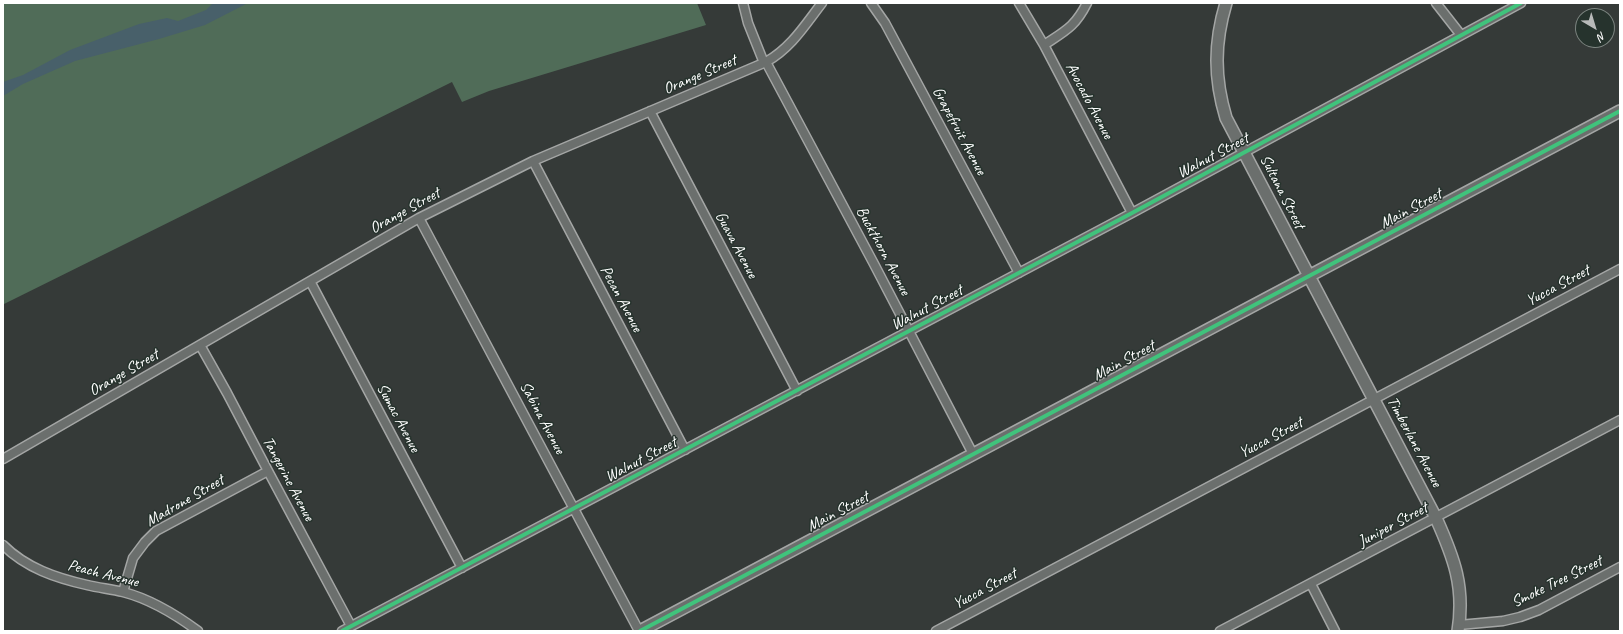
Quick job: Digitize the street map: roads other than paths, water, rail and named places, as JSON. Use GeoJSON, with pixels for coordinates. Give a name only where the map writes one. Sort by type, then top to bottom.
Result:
{"type":"FeatureCollection","features":[{"type":"Feature","properties":{"kind":"main road","name":"Sultana Street"},"geometry":{"type":"LineString","coordinates":[[1226,3],[1216,49],[1216,68],[1221,102],[1226,118],[1309,278]]}},
{"type":"Feature","properties":{"kind":"main road","name":"Main Street"},"geometry":{"type":"LineString","coordinates":[[639,631],[1309,278],[1620,111]]}},
{"type":"Feature","properties":{"kind":"main road","name":"Timberlane Avenue"},"geometry":{"type":"LineString","coordinates":[[1309,278],[1436,518],[1448,546],[1459,584],[1461,603],[1458,628]]}},
{"type":"Feature","properties":{"kind":"street","name":"Buckthorn Avenue"},"geometry":{"type":"LineString","coordinates":[[743,3],[748,23],[765,63],[910,331],[973,454]]}},
{"type":"Feature","properties":{"kind":"street","name":"Orange Street"},"geometry":{"type":"LineString","coordinates":[[3,459],[419,218],[533,161],[776,57],[792,42],[822,3]]}},
{"type":"Feature","properties":{"kind":"street","name":"Grapefruit Avenue"},"geometry":{"type":"LineString","coordinates":[[871,3],[885,23],[1020,273]]}},
{"type":"Feature","properties":{"kind":"street","name":"Avocado Avenue"},"geometry":{"type":"LineString","coordinates":[[1019,3],[1044,45],[1132,213]]}},
{"type":"Feature","properties":{"kind":"street"},"geometry":{"type":"LineString","coordinates":[[1044,45],[1066,31],[1079,18],[1087,3]]}},
{"type":"Feature","properties":{"kind":"street"},"geometry":{"type":"LineString","coordinates":[[1436,3],[1461,35]]}},
{"type":"Feature","properties":{"kind":"street","name":"Walnut Street"},"geometry":{"type":"LineString","coordinates":[[342,631],[1020,273],[1521,3]]}},
{"type":"Feature","properties":{"kind":"street","name":"Guava Avenue"},"geometry":{"type":"LineString","coordinates":[[650,111],[797,391]]}},
{"type":"Feature","properties":{"kind":"street","name":"Pecan Avenue"},"geometry":{"type":"LineString","coordinates":[[533,161],[685,450]]}},
{"type":"Feature","properties":{"kind":"street","name":"Sabina Avenue"},"geometry":{"type":"LineString","coordinates":[[419,218],[639,631]]}},
{"type":"Feature","properties":{"kind":"street","name":"Yucca Street"},"geometry":{"type":"LineString","coordinates":[[936,631],[1620,269]]}},
{"type":"Feature","properties":{"kind":"street","name":"Sumac Avenue"},"geometry":{"type":"LineString","coordinates":[[310,281],[462,568]]}},
{"type":"Feature","properties":{"kind":"street","name":"Tangerine Avenue"},"geometry":{"type":"LineString","coordinates":[[200,345],[351,626]]}},
{"type":"Feature","properties":{"kind":"street","name":"Juniper Street"},"geometry":{"type":"LineString","coordinates":[[1220,631],[1620,420]]}},
{"type":"Feature","properties":{"kind":"street","name":"Madrone Street"},"geometry":{"type":"LineString","coordinates":[[123,592],[133,558],[145,542],[156,531],[268,471]]}},
{"type":"Feature","properties":{"kind":"street","name":"Peach Avenue"},"geometry":{"type":"LineString","coordinates":[[3,545],[31,567],[59,578],[123,592],[150,601],[173,613],[198,631]]}},
{"type":"Feature","properties":{"kind":"street","name":"Smoke Tree Street"},"geometry":{"type":"LineString","coordinates":[[1458,628],[1503,621],[1539,610],[1620,567]]}},
{"type":"Feature","properties":{"kind":"street"},"geometry":{"type":"LineString","coordinates":[[1311,584],[1335,631]]}},
{"type":"Feature","properties":{"kind":"water"},"geometry":{"type":"Polygon","coordinates":[[[213,3],[248,3],[205,25],[159,39],[75,61],[23,84],[3,96],[3,82],[23,75],[70,50],[139,24],[167,18],[178,21],[206,10],[213,3]]]}}]}
